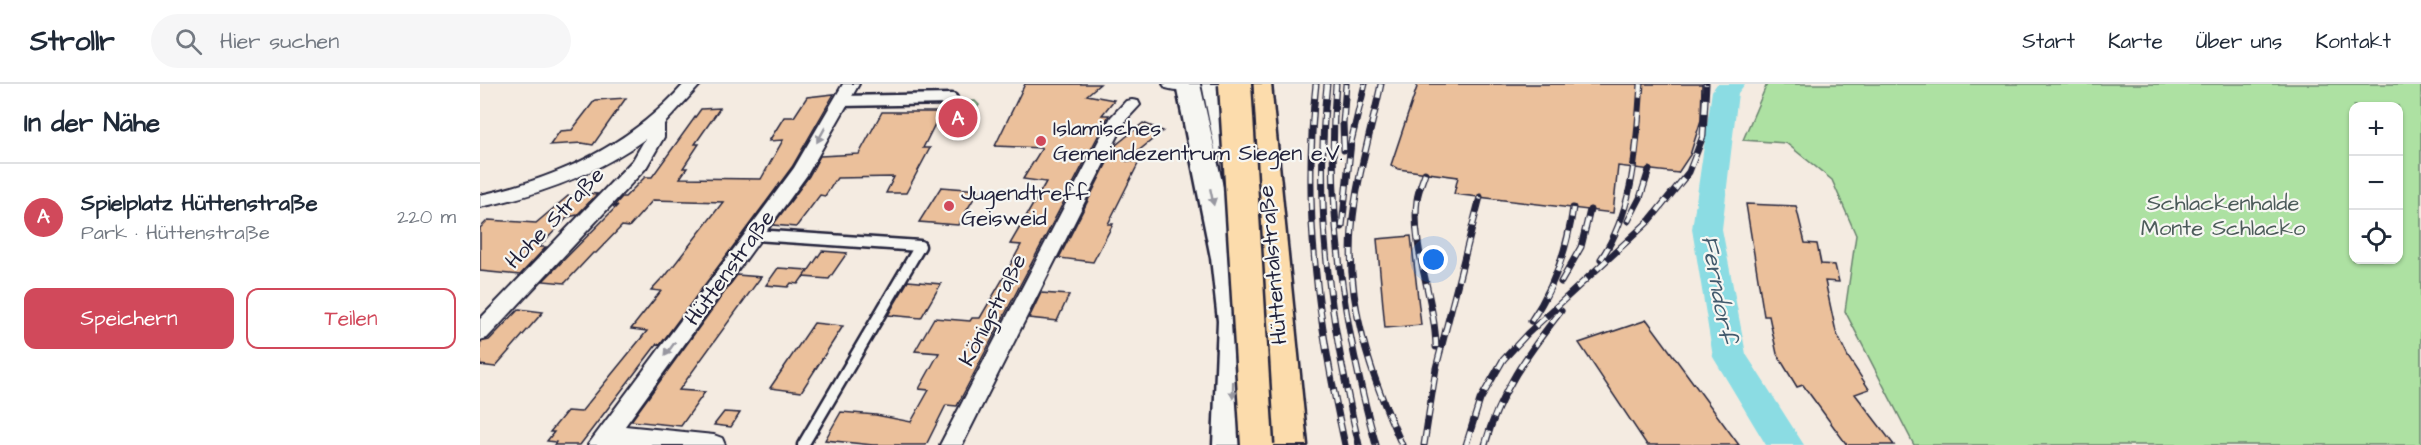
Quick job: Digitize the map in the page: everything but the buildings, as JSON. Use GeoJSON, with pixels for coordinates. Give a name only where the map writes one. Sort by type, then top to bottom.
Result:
{"type":"FeatureCollection","features":[{"type":"Feature","properties":{"kind":"highway","name":"Hüttentalstraße"},"geometry":{"type":"LineString","coordinates":[[1235,84],[1259,445]]}},
{"type":"Feature","properties":{"kind":"highway","name":"Hüttentalstraße"},"geometry":{"type":"LineString","coordinates":[[1264,96],[1288,445]]}},
{"type":"Feature","properties":{"kind":"main road"},"geometry":{"type":"LineString","coordinates":[[1189,84],[1225,258],[1233,321],[1230,445]]}},
{"type":"Feature","properties":{"kind":"main road"},"geometry":{"type":"LineString","coordinates":[[1214,84],[1260,318],[1263,414],[1259,445]]}},
{"type":"Feature","properties":{"kind":"street"},"geometry":{"type":"LineString","coordinates":[[480,201],[539,186],[599,160],[656,122],[679,102],[693,84]]}},
{"type":"Feature","properties":{"kind":"street","name":"Hüttenstraße"},"geometry":{"type":"LineString","coordinates":[[603,439],[801,171],[850,84]]}},
{"type":"Feature","properties":{"kind":"street"},"geometry":{"type":"LineString","coordinates":[[1173,84],[1189,84]]}},
{"type":"Feature","properties":{"kind":"street","name":"Königstraße"},"geometry":{"type":"LineString","coordinates":[[951,445],[1119,117],[1132,105]]}},
{"type":"Feature","properties":{"kind":"street","name":"Hohe Straße"},"geometry":{"type":"LineString","coordinates":[[480,332],[640,164],[655,136],[656,122]]}},
{"type":"Feature","properties":{"kind":"street"},"geometry":{"type":"LineString","coordinates":[[599,160],[620,156],[633,158],[640,164]]}},
{"type":"Feature","properties":{"kind":"street"},"geometry":{"type":"LineString","coordinates":[[603,439],[714,445]]}},
{"type":"Feature","properties":{"kind":"lane"},"geometry":{"type":"LineString","coordinates":[[1264,96],[1273,129]]}},
{"type":"Feature","properties":{"kind":"lane"},"geometry":{"type":"LineString","coordinates":[[841,101],[952,99]]}},
{"type":"Feature","properties":{"kind":"lane"},"geometry":{"type":"LineString","coordinates":[[754,235],[920,246],[803,445]]}},
{"type":"Feature","properties":{"kind":"green space","name":"Schlackenhalde Monte Schlacko"},"geometry":{"type":"Polygon","coordinates":[[[1767,84],[2421,84],[2421,445],[1914,445],[1845,311],[1856,235],[1832,180],[1786,143],[1743,140],[1767,84]]]}},
{"type":"Feature","properties":{"kind":"green space"},"geometry":{"type":"Polygon","coordinates":[[[975,101],[979,105],[957,134],[940,131],[956,102],[975,101]]]}},
{"type":"Feature","properties":{"kind":"waterway","name":"Ferndorf"},"geometry":{"type":"LineString","coordinates":[[1732,84],[1725,91],[1707,229],[1730,357],[1786,445]]}},
{"type":"Feature","properties":{"kind":"railway"},"geometry":{"type":"LineString","coordinates":[[1316,84],[1311,176],[1315,266],[1327,355],[1345,445]]}},
{"type":"Feature","properties":{"kind":"railway"},"geometry":{"type":"LineString","coordinates":[[1327,84],[1322,177],[1327,266],[1340,354],[1359,445]]}},
{"type":"Feature","properties":{"kind":"railway"},"geometry":{"type":"LineString","coordinates":[[1336,84],[1333,176],[1340,266],[1354,356],[1376,445]]}},
{"type":"Feature","properties":{"kind":"railway"},"geometry":{"type":"LineString","coordinates":[[1344,150],[1343,123],[1346,84]]}},
{"type":"Feature","properties":{"kind":"railway"},"geometry":{"type":"LineString","coordinates":[[1342,227],[1351,142],[1365,84]]}},
{"type":"Feature","properties":{"kind":"railway"},"geometry":{"type":"LineString","coordinates":[[1381,84],[1357,192],[1351,256],[1353,284],[1363,340],[1380,393],[1402,445]]}},
{"type":"Feature","properties":{"kind":"railway"},"geometry":{"type":"LineString","coordinates":[[1601,259],[1613,239],[1628,197],[1635,153],[1641,84]]}},
{"type":"Feature","properties":{"kind":"railway"},"geometry":{"type":"LineString","coordinates":[[1466,445],[1480,400],[1503,360],[1527,334],[1650,220],[1689,172],[1703,136],[1706,84]]}},
{"type":"Feature","properties":{"kind":"railway"},"geometry":{"type":"LineString","coordinates":[[1628,221],[1640,198],[1649,170]]}},
{"type":"Feature","properties":{"kind":"railway"},"geometry":{"type":"LineString","coordinates":[[1425,173],[1418,197],[1417,237],[1432,310],[1436,347]]}},
{"type":"Feature","properties":{"kind":"railway"},"geometry":{"type":"LineString","coordinates":[[1424,445],[1436,368],[1480,197]]}},
{"type":"Feature","properties":{"kind":"railway"},"geometry":{"type":"LineString","coordinates":[[1531,321],[1559,267],[1573,208]]}},
{"type":"Feature","properties":{"kind":"railway"},"geometry":{"type":"LineString","coordinates":[[1561,282],[1581,247],[1590,210]]}},
{"type":"Feature","properties":{"kind":"railway"},"geometry":{"type":"LineString","coordinates":[[1485,445],[1506,391],[1537,342],[1561,311]]}},
{"type":"Feature","properties":{"kind":"place","name":"Spielplatz Hüttenstraße"},"geometry":{"type":"Point","coordinates":[958,118]}},
{"type":"Feature","properties":{"kind":"place","name":"Islamisches Gemeindezentrum Siegen e.V."},"geometry":{"type":"Point","coordinates":[1041,141]}},
{"type":"Feature","properties":{"kind":"place","name":"Jugendtreff Geisweid"},"geometry":{"type":"Point","coordinates":[949,206]}}]}
